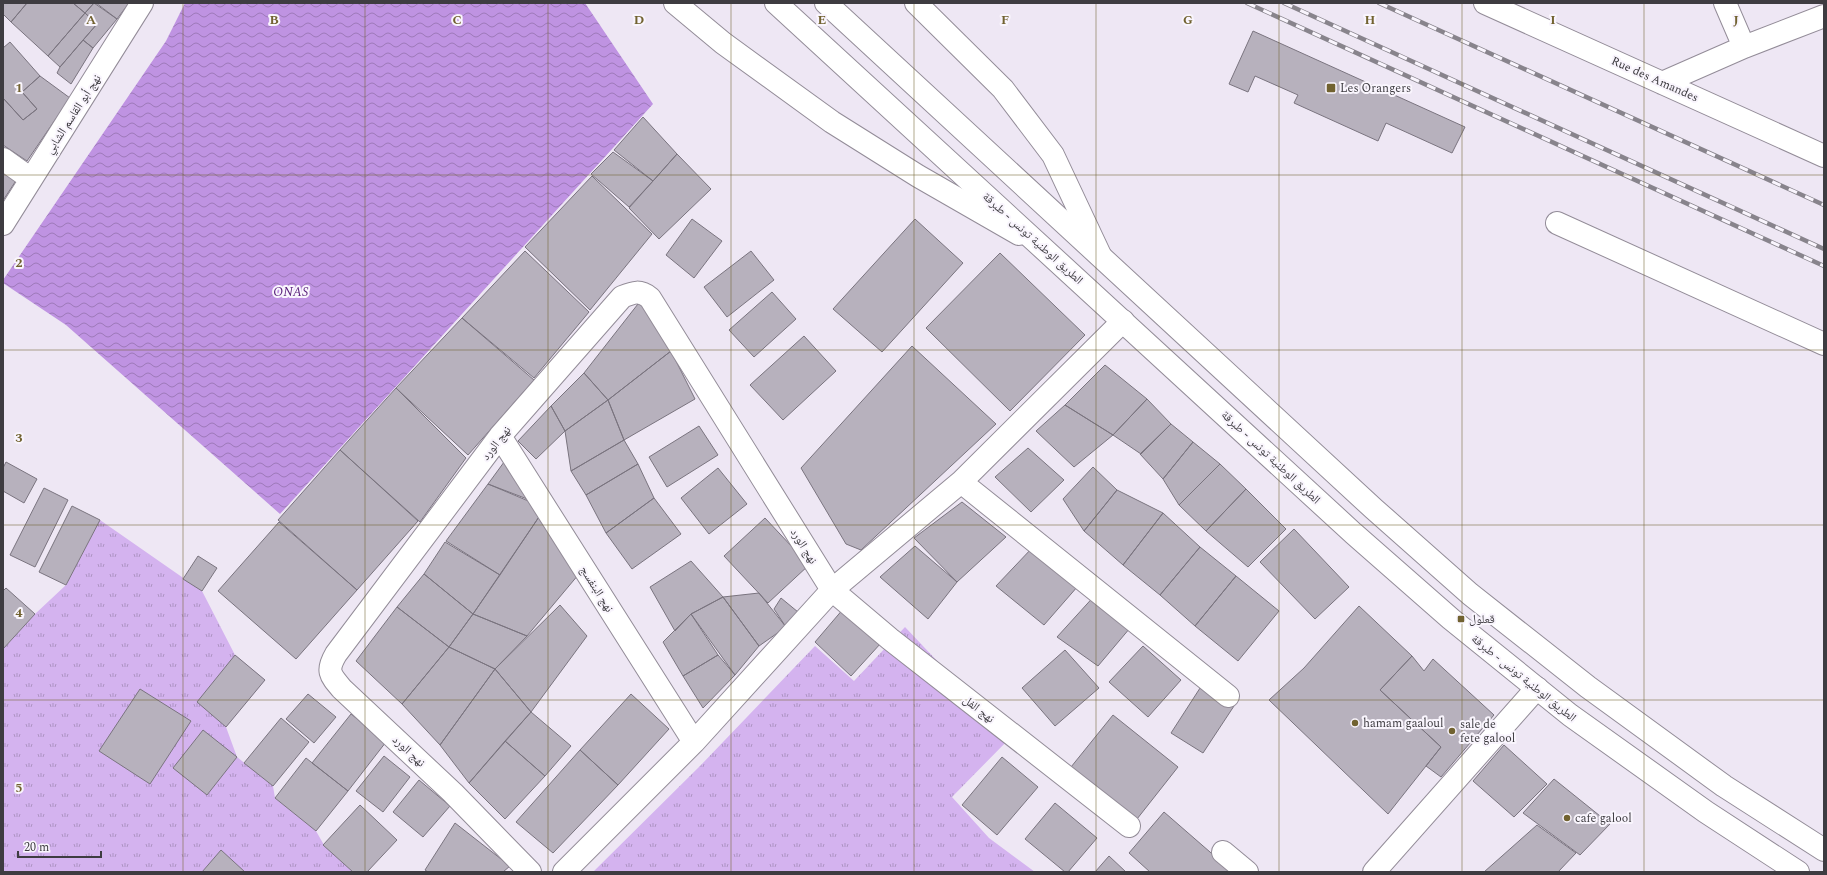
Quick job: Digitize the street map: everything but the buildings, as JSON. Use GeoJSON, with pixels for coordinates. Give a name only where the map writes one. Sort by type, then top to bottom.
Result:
{"type":"FeatureCollection","features":[{"type":"Feature","properties":{"kind":"street","name":"نهج أبو القاسم الشابي"},"geometry":{"type":"LineString","coordinates":[[3,224],[142,3]]}},
{"type":"Feature","properties":{"kind":"street"},"geometry":{"type":"LineString","coordinates":[[675,3],[723,43],[832,122],[918,176],[999,221],[1052,255]]}},
{"type":"Feature","properties":{"kind":"street","name":"الطريق الوطنية تونس - طبرقة"},"geometry":{"type":"LineString","coordinates":[[776,3],[1353,533],[1451,619],[1570,715],[1706,812],[1798,872]]}},
{"type":"Feature","properties":{"kind":"street"},"geometry":{"type":"LineString","coordinates":[[826,3],[1374,509],[1470,594],[1588,687],[1724,786],[1824,850]]}},
{"type":"Feature","properties":{"kind":"street"},"geometry":{"type":"LineString","coordinates":[[916,3],[1003,89],[1053,155],[1100,256]]}},
{"type":"Feature","properties":{"kind":"street"},"geometry":{"type":"LineString","coordinates":[[1725,3],[1744,47]]}},
{"type":"Feature","properties":{"kind":"street","name":"Rue des Amandes"},"geometry":{"type":"LineString","coordinates":[[1495,5],[1662,83],[1824,156]]}},
{"type":"Feature","properties":{"kind":"street"},"geometry":{"type":"LineString","coordinates":[[1662,83],[1744,47],[1824,16]]}},
{"type":"Feature","properties":{"kind":"street"},"geometry":{"type":"LineString","coordinates":[[3,159],[31,179]]}},
{"type":"Feature","properties":{"kind":"street"},"geometry":{"type":"LineString","coordinates":[[1557,223],[1824,344]]}},
{"type":"Feature","properties":{"kind":"street","name":"نهج الورد"},"geometry":{"type":"LineString","coordinates":[[530,872],[454,793],[342,689],[331,676],[330,670],[336,654],[500,436],[622,297],[635,292],[643,292],[650,298],[832,590]]}},
{"type":"Feature","properties":{"kind":"street"},"geometry":{"type":"LineString","coordinates":[[564,872],[694,742],[832,590],[961,482],[1123,321]]}},
{"type":"Feature","properties":{"kind":"street","name":"نهج البنفسج"},"geometry":{"type":"LineString","coordinates":[[500,436],[694,742]]}},
{"type":"Feature","properties":{"kind":"street"},"geometry":{"type":"LineString","coordinates":[[961,482],[1228,696]]}},
{"type":"Feature","properties":{"kind":"street","name":"نهج الفل"},"geometry":{"type":"LineString","coordinates":[[832,590],[890,639],[1129,826]]}},
{"type":"Feature","properties":{"kind":"street"},"geometry":{"type":"LineString","coordinates":[[1374,872],[1537,688]]}},
{"type":"Feature","properties":{"kind":"street"},"geometry":{"type":"LineString","coordinates":[[1224,852],[1246,872]]}},
{"type":"Feature","properties":{"kind":"green space"},"geometry":{"type":"Polygon","coordinates":[[[100,520],[202,591],[235,655],[265,680],[226,727],[237,757],[273,786],[275,798],[316,831],[324,845],[353,872],[3,872],[3,649],[35,614],[66,585],[100,520]]]}},
{"type":"Feature","properties":{"kind":"green space"},"geometry":{"type":"Polygon","coordinates":[[[905,627],[1010,738],[952,797],[989,838],[1035,872],[593,872],[701,765],[815,646],[854,681],[905,627]]]}},
{"type":"Feature","properties":{"kind":"water","name":"ONAS"},"geometry":{"type":"Polygon","coordinates":[[[185,3],[585,3],[653,104],[280,514],[66,325],[3,283],[3,280],[166,41],[185,3]]]}},
{"type":"Feature","properties":{"kind":"railway"},"geometry":{"type":"LineString","coordinates":[[1247,3],[1824,266]]}},
{"type":"Feature","properties":{"kind":"railway"},"geometry":{"type":"LineString","coordinates":[[1284,3],[1824,249]]}},
{"type":"Feature","properties":{"kind":"railway"},"geometry":{"type":"LineString","coordinates":[[1379,3],[1824,205]]}},
{"type":"Feature","properties":{"kind":"place","name":"Les Orangers"},"geometry":{"type":"Point","coordinates":[1331,88]}},
{"type":"Feature","properties":{"kind":"place","name":"قعلول"},"geometry":{"type":"Point","coordinates":[1461,619]}},
{"type":"Feature","properties":{"kind":"place","name":"hamam gaaloul"},"geometry":{"type":"Point","coordinates":[1355,723]}},
{"type":"Feature","properties":{"kind":"place","name":"sale de fete galool"},"geometry":{"type":"Point","coordinates":[1452,731]}},
{"type":"Feature","properties":{"kind":"place","name":"cafe galool"},"geometry":{"type":"Point","coordinates":[1567,818]}}]}
